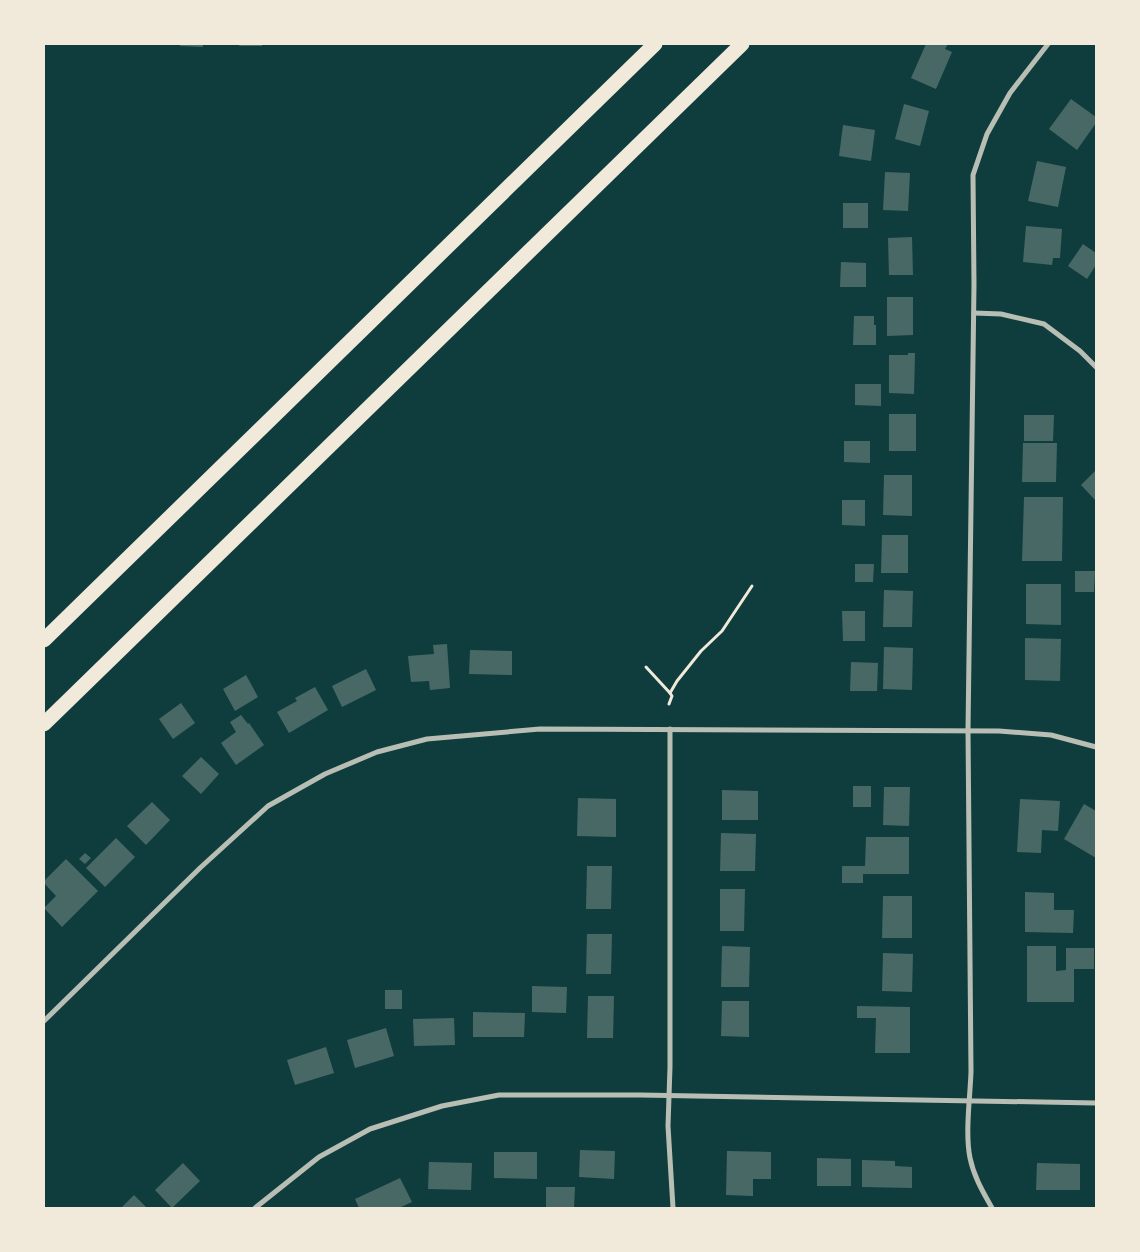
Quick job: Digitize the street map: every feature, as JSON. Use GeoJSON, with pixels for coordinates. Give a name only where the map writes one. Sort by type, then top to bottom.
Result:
{"type":"FeatureCollection","features":[{"type":"Feature","properties":{"kind":"highway"},"geometry":{"type":"LineString","coordinates":[[44,640],[656,44]]}},
{"type":"Feature","properties":{"kind":"highway"},"geometry":{"type":"LineString","coordinates":[[44,724],[742,44]]}},
{"type":"Feature","properties":{"kind":"street"},"geometry":{"type":"LineString","coordinates":[[992,1208],[978,1184],[970,1158],[968,730],[974,312],[973,175],[987,134],[1010,93],[1048,44]]}},
{"type":"Feature","properties":{"kind":"street"},"geometry":{"type":"LineString","coordinates":[[974,312],[1002,314],[1044,324],[1080,351],[1096,367]]}},
{"type":"Feature","properties":{"kind":"street"},"geometry":{"type":"LineString","coordinates":[[44,1021],[200,868],[268,806],[325,774],[377,752],[427,739],[540,729],[999,731],[1051,735],[1096,747]]}},
{"type":"Feature","properties":{"kind":"street"},"geometry":{"type":"LineString","coordinates":[[670,730],[668,1126],[673,1208]]}},
{"type":"Feature","properties":{"kind":"street"},"geometry":{"type":"LineString","coordinates":[[255,1208],[319,1157],[370,1129],[442,1106],[499,1095],[1096,1103]]}},
{"type":"Feature","properties":{"kind":"path"},"geometry":{"type":"LineString","coordinates":[[670,693],[701,651],[722,631],[752,586]]}},
{"type":"Feature","properties":{"kind":"path"},"geometry":{"type":"LineString","coordinates":[[646,668],[672,696],[669,704]]}},
{"type":"Feature","properties":{"kind":"building"},"geometry":{"type":"Polygon","coordinates":[[[180,44],[203,44],[203,47],[180,46],[180,44]]]}},
{"type":"Feature","properties":{"kind":"building"},"geometry":{"type":"Polygon","coordinates":[[[240,44],[262,44],[262,46],[239,46],[240,44]]]}},
{"type":"Feature","properties":{"kind":"building"},"geometry":{"type":"Polygon","coordinates":[[[926,44],[948,44],[945,49],[952,52],[936,89],[911,78],[926,44]]]}},
{"type":"Feature","properties":{"kind":"building"},"geometry":{"type":"Polygon","coordinates":[[[1071,99],[1096,117],[1096,123],[1077,150],[1049,129],[1071,99]]]}},
{"type":"Feature","properties":{"kind":"building"},"geometry":{"type":"Polygon","coordinates":[[[904,104],[929,111],[920,146],[895,139],[904,104]]]}},
{"type":"Feature","properties":{"kind":"building"},"geometry":{"type":"Polygon","coordinates":[[[843,125],[875,130],[871,161],[839,156],[843,125]]]}},
{"type":"Feature","properties":{"kind":"building"},"geometry":{"type":"Polygon","coordinates":[[[1037,161],[1066,167],[1058,207],[1028,201],[1037,161]]]}},
{"type":"Feature","properties":{"kind":"building"},"geometry":{"type":"Polygon","coordinates":[[[885,172],[910,173],[908,211],[883,210],[885,172]]]}},
{"type":"Feature","properties":{"kind":"building"},"geometry":{"type":"Polygon","coordinates":[[[843,203],[868,203],[868,228],[843,228],[843,203]]]}},
{"type":"Feature","properties":{"kind":"building"},"geometry":{"type":"Polygon","coordinates":[[[1026,226],[1062,229],[1060,258],[1053,258],[1052,265],[1023,262],[1026,226]]]}},
{"type":"Feature","properties":{"kind":"building"},"geometry":{"type":"Polygon","coordinates":[[[912,237],[913,275],[889,275],[888,238],[912,237]]]}},
{"type":"Feature","properties":{"kind":"building"},"geometry":{"type":"Polygon","coordinates":[[[1083,244],[1096,253],[1096,265],[1087,279],[1068,266],[1083,244]]]}},
{"type":"Feature","properties":{"kind":"building"},"geometry":{"type":"Polygon","coordinates":[[[841,262],[866,263],[866,287],[840,287],[841,262]]]}},
{"type":"Feature","properties":{"kind":"building"},"geometry":{"type":"Polygon","coordinates":[[[887,297],[913,297],[913,335],[887,336],[887,297]]]}},
{"type":"Feature","properties":{"kind":"building"},"geometry":{"type":"Polygon","coordinates":[[[854,316],[874,316],[876,345],[853,345],[854,316]]]}},
{"type":"Feature","properties":{"kind":"building"},"geometry":{"type":"Polygon","coordinates":[[[908,353],[915,353],[914,394],[889,393],[889,355],[908,355],[908,353]]]}},
{"type":"Feature","properties":{"kind":"building"},"geometry":{"type":"Polygon","coordinates":[[[855,384],[881,384],[881,406],[855,405],[855,384]]]}},
{"type":"Feature","properties":{"kind":"building"},"geometry":{"type":"Polygon","coordinates":[[[889,414],[916,414],[916,451],[889,451],[889,414]]]}},
{"type":"Feature","properties":{"kind":"building"},"geometry":{"type":"Polygon","coordinates":[[[1024,415],[1054,415],[1053,441],[1024,441],[1024,415]]]}},
{"type":"Feature","properties":{"kind":"building"},"geometry":{"type":"Polygon","coordinates":[[[844,441],[870,441],[870,463],[844,462],[844,441]]]}},
{"type":"Feature","properties":{"kind":"building"},"geometry":{"type":"Polygon","coordinates":[[[1023,443],[1057,443],[1056,482],[1022,482],[1023,443]]]}},
{"type":"Feature","properties":{"kind":"building"},"geometry":{"type":"Polygon","coordinates":[[[1096,470],[1096,501],[1081,485],[1096,470]]]}},
{"type":"Feature","properties":{"kind":"building"},"geometry":{"type":"Polygon","coordinates":[[[884,475],[912,475],[912,516],[883,515],[884,475]]]}},
{"type":"Feature","properties":{"kind":"building"},"geometry":{"type":"Polygon","coordinates":[[[1024,497],[1063,497],[1062,561],[1022,561],[1024,497]]]}},
{"type":"Feature","properties":{"kind":"building"},"geometry":{"type":"Polygon","coordinates":[[[842,500],[865,500],[865,526],[842,525],[842,500]]]}},
{"type":"Feature","properties":{"kind":"building"},"geometry":{"type":"Polygon","coordinates":[[[882,535],[908,535],[908,573],[881,573],[882,535]]]}},
{"type":"Feature","properties":{"kind":"building"},"geometry":{"type":"Polygon","coordinates":[[[855,564],[874,564],[873,582],[855,582],[855,564]]]}},
{"type":"Feature","properties":{"kind":"building"},"geometry":{"type":"Polygon","coordinates":[[[1075,571],[1095,571],[1094,592],[1075,592],[1075,571]]]}},
{"type":"Feature","properties":{"kind":"building"},"geometry":{"type":"Polygon","coordinates":[[[1026,584],[1061,584],[1061,625],[1026,624],[1026,584]]]}},
{"type":"Feature","properties":{"kind":"building"},"geometry":{"type":"Polygon","coordinates":[[[884,590],[913,591],[912,627],[883,627],[884,590]]]}},
{"type":"Feature","properties":{"kind":"building"},"geometry":{"type":"Polygon","coordinates":[[[842,611],[865,611],[865,641],[843,641],[842,611]]]}},
{"type":"Feature","properties":{"kind":"building"},"geometry":{"type":"Polygon","coordinates":[[[1025,638],[1061,639],[1060,681],[1025,680],[1025,638]]]}},
{"type":"Feature","properties":{"kind":"building"},"geometry":{"type":"Polygon","coordinates":[[[447,644],[450,688],[430,690],[429,681],[411,682],[408,656],[434,654],[433,645],[447,644]]]}},
{"type":"Feature","properties":{"kind":"building"},"geometry":{"type":"Polygon","coordinates":[[[884,647],[913,648],[912,690],[883,689],[884,647]]]}},
{"type":"Feature","properties":{"kind":"building"},"geometry":{"type":"Polygon","coordinates":[[[470,650],[512,651],[512,675],[469,674],[470,650]]]}},
{"type":"Feature","properties":{"kind":"building"},"geometry":{"type":"Polygon","coordinates":[[[851,662],[878,663],[877,691],[850,691],[851,662]]]}},
{"type":"Feature","properties":{"kind":"building"},"geometry":{"type":"Polygon","coordinates":[[[366,669],[376,690],[342,707],[332,686],[366,669]]]}},
{"type":"Feature","properties":{"kind":"building"},"geometry":{"type":"Polygon","coordinates":[[[246,675],[258,697],[235,711],[223,689],[246,675]]]}},
{"type":"Feature","properties":{"kind":"building"},"geometry":{"type":"Polygon","coordinates":[[[315,687],[328,710],[289,733],[277,712],[297,701],[295,698],[315,687]]]}},
{"type":"Feature","properties":{"kind":"building"},"geometry":{"type":"Polygon","coordinates":[[[181,703],[195,723],[173,739],[159,719],[181,703]]]}},
{"type":"Feature","properties":{"kind":"building"},"geometry":{"type":"Polygon","coordinates":[[[241,715],[264,745],[236,765],[221,743],[236,732],[230,722],[241,715]]]}},
{"type":"Feature","properties":{"kind":"building"},"geometry":{"type":"Polygon","coordinates":[[[201,757],[219,774],[201,794],[182,776],[201,757]]]}},
{"type":"Feature","properties":{"kind":"building"},"geometry":{"type":"Polygon","coordinates":[[[853,786],[871,786],[871,807],[853,807],[853,786]]]}},
{"type":"Feature","properties":{"kind":"building"},"geometry":{"type":"Polygon","coordinates":[[[884,787],[910,787],[909,826],[883,825],[884,787]]]}},
{"type":"Feature","properties":{"kind":"building"},"geometry":{"type":"Polygon","coordinates":[[[722,790],[758,791],[758,820],[722,820],[722,790]]]}},
{"type":"Feature","properties":{"kind":"building"},"geometry":{"type":"Polygon","coordinates":[[[578,798],[616,799],[616,837],[577,836],[578,798]]]}},
{"type":"Feature","properties":{"kind":"building"},"geometry":{"type":"Polygon","coordinates":[[[1020,799],[1060,801],[1058,831],[1042,830],[1041,853],[1017,852],[1020,799]]]}},
{"type":"Feature","properties":{"kind":"building"},"geometry":{"type":"Polygon","coordinates":[[[152,802],[170,820],[146,845],[127,826],[152,802]]]}},
{"type":"Feature","properties":{"kind":"building"},"geometry":{"type":"Polygon","coordinates":[[[1084,804],[1096,811],[1096,858],[1064,839],[1084,804]]]}},
{"type":"Feature","properties":{"kind":"building"},"geometry":{"type":"Polygon","coordinates":[[[721,833],[756,834],[755,871],[720,871],[721,833]]]}},
{"type":"Feature","properties":{"kind":"building"},"geometry":{"type":"Polygon","coordinates":[[[866,837],[909,837],[909,874],[863,874],[863,883],[842,883],[842,866],[865,866],[866,837]]]}},
{"type":"Feature","properties":{"kind":"building"},"geometry":{"type":"Polygon","coordinates":[[[116,838],[135,857],[105,887],[86,868],[116,838]]]}},
{"type":"Feature","properties":{"kind":"building"},"geometry":{"type":"Polygon","coordinates":[[[85,853],[91,858],[85,864],[79,859],[85,853]]]}},
{"type":"Feature","properties":{"kind":"building"},"geometry":{"type":"Polygon","coordinates":[[[66,859],[98,891],[62,927],[44,908],[56,896],[44,881],[66,859]]]}},
{"type":"Feature","properties":{"kind":"building"},"geometry":{"type":"Polygon","coordinates":[[[587,866],[612,866],[611,909],[586,909],[587,866]]]}},
{"type":"Feature","properties":{"kind":"building"},"geometry":{"type":"Polygon","coordinates":[[[720,889],[745,889],[744,931],[720,931],[720,889]]]}},
{"type":"Feature","properties":{"kind":"building"},"geometry":{"type":"Polygon","coordinates":[[[1025,892],[1054,893],[1054,910],[1074,910],[1073,933],[1025,932],[1025,892]]]}},
{"type":"Feature","properties":{"kind":"building"},"geometry":{"type":"Polygon","coordinates":[[[883,896],[912,896],[912,938],[882,938],[883,896]]]}},
{"type":"Feature","properties":{"kind":"building"},"geometry":{"type":"Polygon","coordinates":[[[587,934],[612,934],[611,974],[586,974],[587,934]]]}},
{"type":"Feature","properties":{"kind":"building"},"geometry":{"type":"Polygon","coordinates":[[[722,946],[750,947],[749,987],[721,987],[722,946]]]}},
{"type":"Feature","properties":{"kind":"building"},"geometry":{"type":"Polygon","coordinates":[[[1027,946],[1056,946],[1056,971],[1066,970],[1066,948],[1094,948],[1094,969],[1074,969],[1074,1002],[1027,1002],[1027,946]]]}},
{"type":"Feature","properties":{"kind":"building"},"geometry":{"type":"Polygon","coordinates":[[[883,953],[913,954],[912,992],[882,991],[883,953]]]}},
{"type":"Feature","properties":{"kind":"building"},"geometry":{"type":"Polygon","coordinates":[[[532,986],[567,987],[566,1013],[532,1012],[532,986]]]}},
{"type":"Feature","properties":{"kind":"building"},"geometry":{"type":"Polygon","coordinates":[[[385,990],[402,990],[402,1009],[385,1009],[385,990]]]}},
{"type":"Feature","properties":{"kind":"building"},"geometry":{"type":"Polygon","coordinates":[[[588,996],[614,996],[613,1038],[587,1038],[588,996]]]}},
{"type":"Feature","properties":{"kind":"building"},"geometry":{"type":"Polygon","coordinates":[[[722,1001],[749,1001],[749,1037],[721,1036],[722,1001]]]}},
{"type":"Feature","properties":{"kind":"building"},"geometry":{"type":"Polygon","coordinates":[[[857,1006],[910,1007],[910,1053],[875,1053],[876,1018],[857,1018],[857,1006]]]}},
{"type":"Feature","properties":{"kind":"building"},"geometry":{"type":"Polygon","coordinates":[[[473,1012],[525,1013],[524,1037],[473,1037],[473,1012]]]}},
{"type":"Feature","properties":{"kind":"building"},"geometry":{"type":"Polygon","coordinates":[[[454,1018],[455,1045],[414,1046],[413,1019],[454,1018]]]}},
{"type":"Feature","properties":{"kind":"building"},"geometry":{"type":"Polygon","coordinates":[[[386,1028],[394,1056],[355,1068],[347,1040],[386,1028]]]}},
{"type":"Feature","properties":{"kind":"building"},"geometry":{"type":"Polygon","coordinates":[[[326,1047],[334,1073],[295,1085],[287,1060],[326,1047]]]}},
{"type":"Feature","properties":{"kind":"building"},"geometry":{"type":"Polygon","coordinates":[[[580,1150],[615,1151],[614,1179],[579,1177],[580,1150]]]}},
{"type":"Feature","properties":{"kind":"building"},"geometry":{"type":"Polygon","coordinates":[[[727,1151],[771,1152],[771,1179],[753,1179],[753,1196],[726,1195],[727,1151]]]}},
{"type":"Feature","properties":{"kind":"building"},"geometry":{"type":"Polygon","coordinates":[[[494,1152],[537,1152],[537,1179],[494,1178],[494,1152]]]}},
{"type":"Feature","properties":{"kind":"building"},"geometry":{"type":"Polygon","coordinates":[[[817,1158],[851,1159],[851,1186],[817,1186],[817,1158]]]}},
{"type":"Feature","properties":{"kind":"building"},"geometry":{"type":"Polygon","coordinates":[[[862,1160],[895,1161],[895,1166],[912,1167],[912,1188],[862,1187],[862,1160]]]}},
{"type":"Feature","properties":{"kind":"building"},"geometry":{"type":"Polygon","coordinates":[[[429,1162],[472,1163],[471,1190],[428,1189],[429,1162]]]}},
{"type":"Feature","properties":{"kind":"building"},"geometry":{"type":"Polygon","coordinates":[[[183,1163],[200,1181],[172,1208],[155,1190],[183,1163]]]}},
{"type":"Feature","properties":{"kind":"building"},"geometry":{"type":"Polygon","coordinates":[[[1037,1163],[1080,1164],[1080,1190],[1036,1190],[1037,1163]]]}},
{"type":"Feature","properties":{"kind":"building"},"geometry":{"type":"Polygon","coordinates":[[[400,1178],[412,1202],[399,1208],[359,1208],[355,1199],[400,1178]]]}},
{"type":"Feature","properties":{"kind":"building"},"geometry":{"type":"Polygon","coordinates":[[[546,1187],[575,1187],[574,1208],[546,1208],[546,1187]]]}},
{"type":"Feature","properties":{"kind":"building"},"geometry":{"type":"Polygon","coordinates":[[[134,1195],[147,1208],[121,1208],[134,1195]]]}}]}
